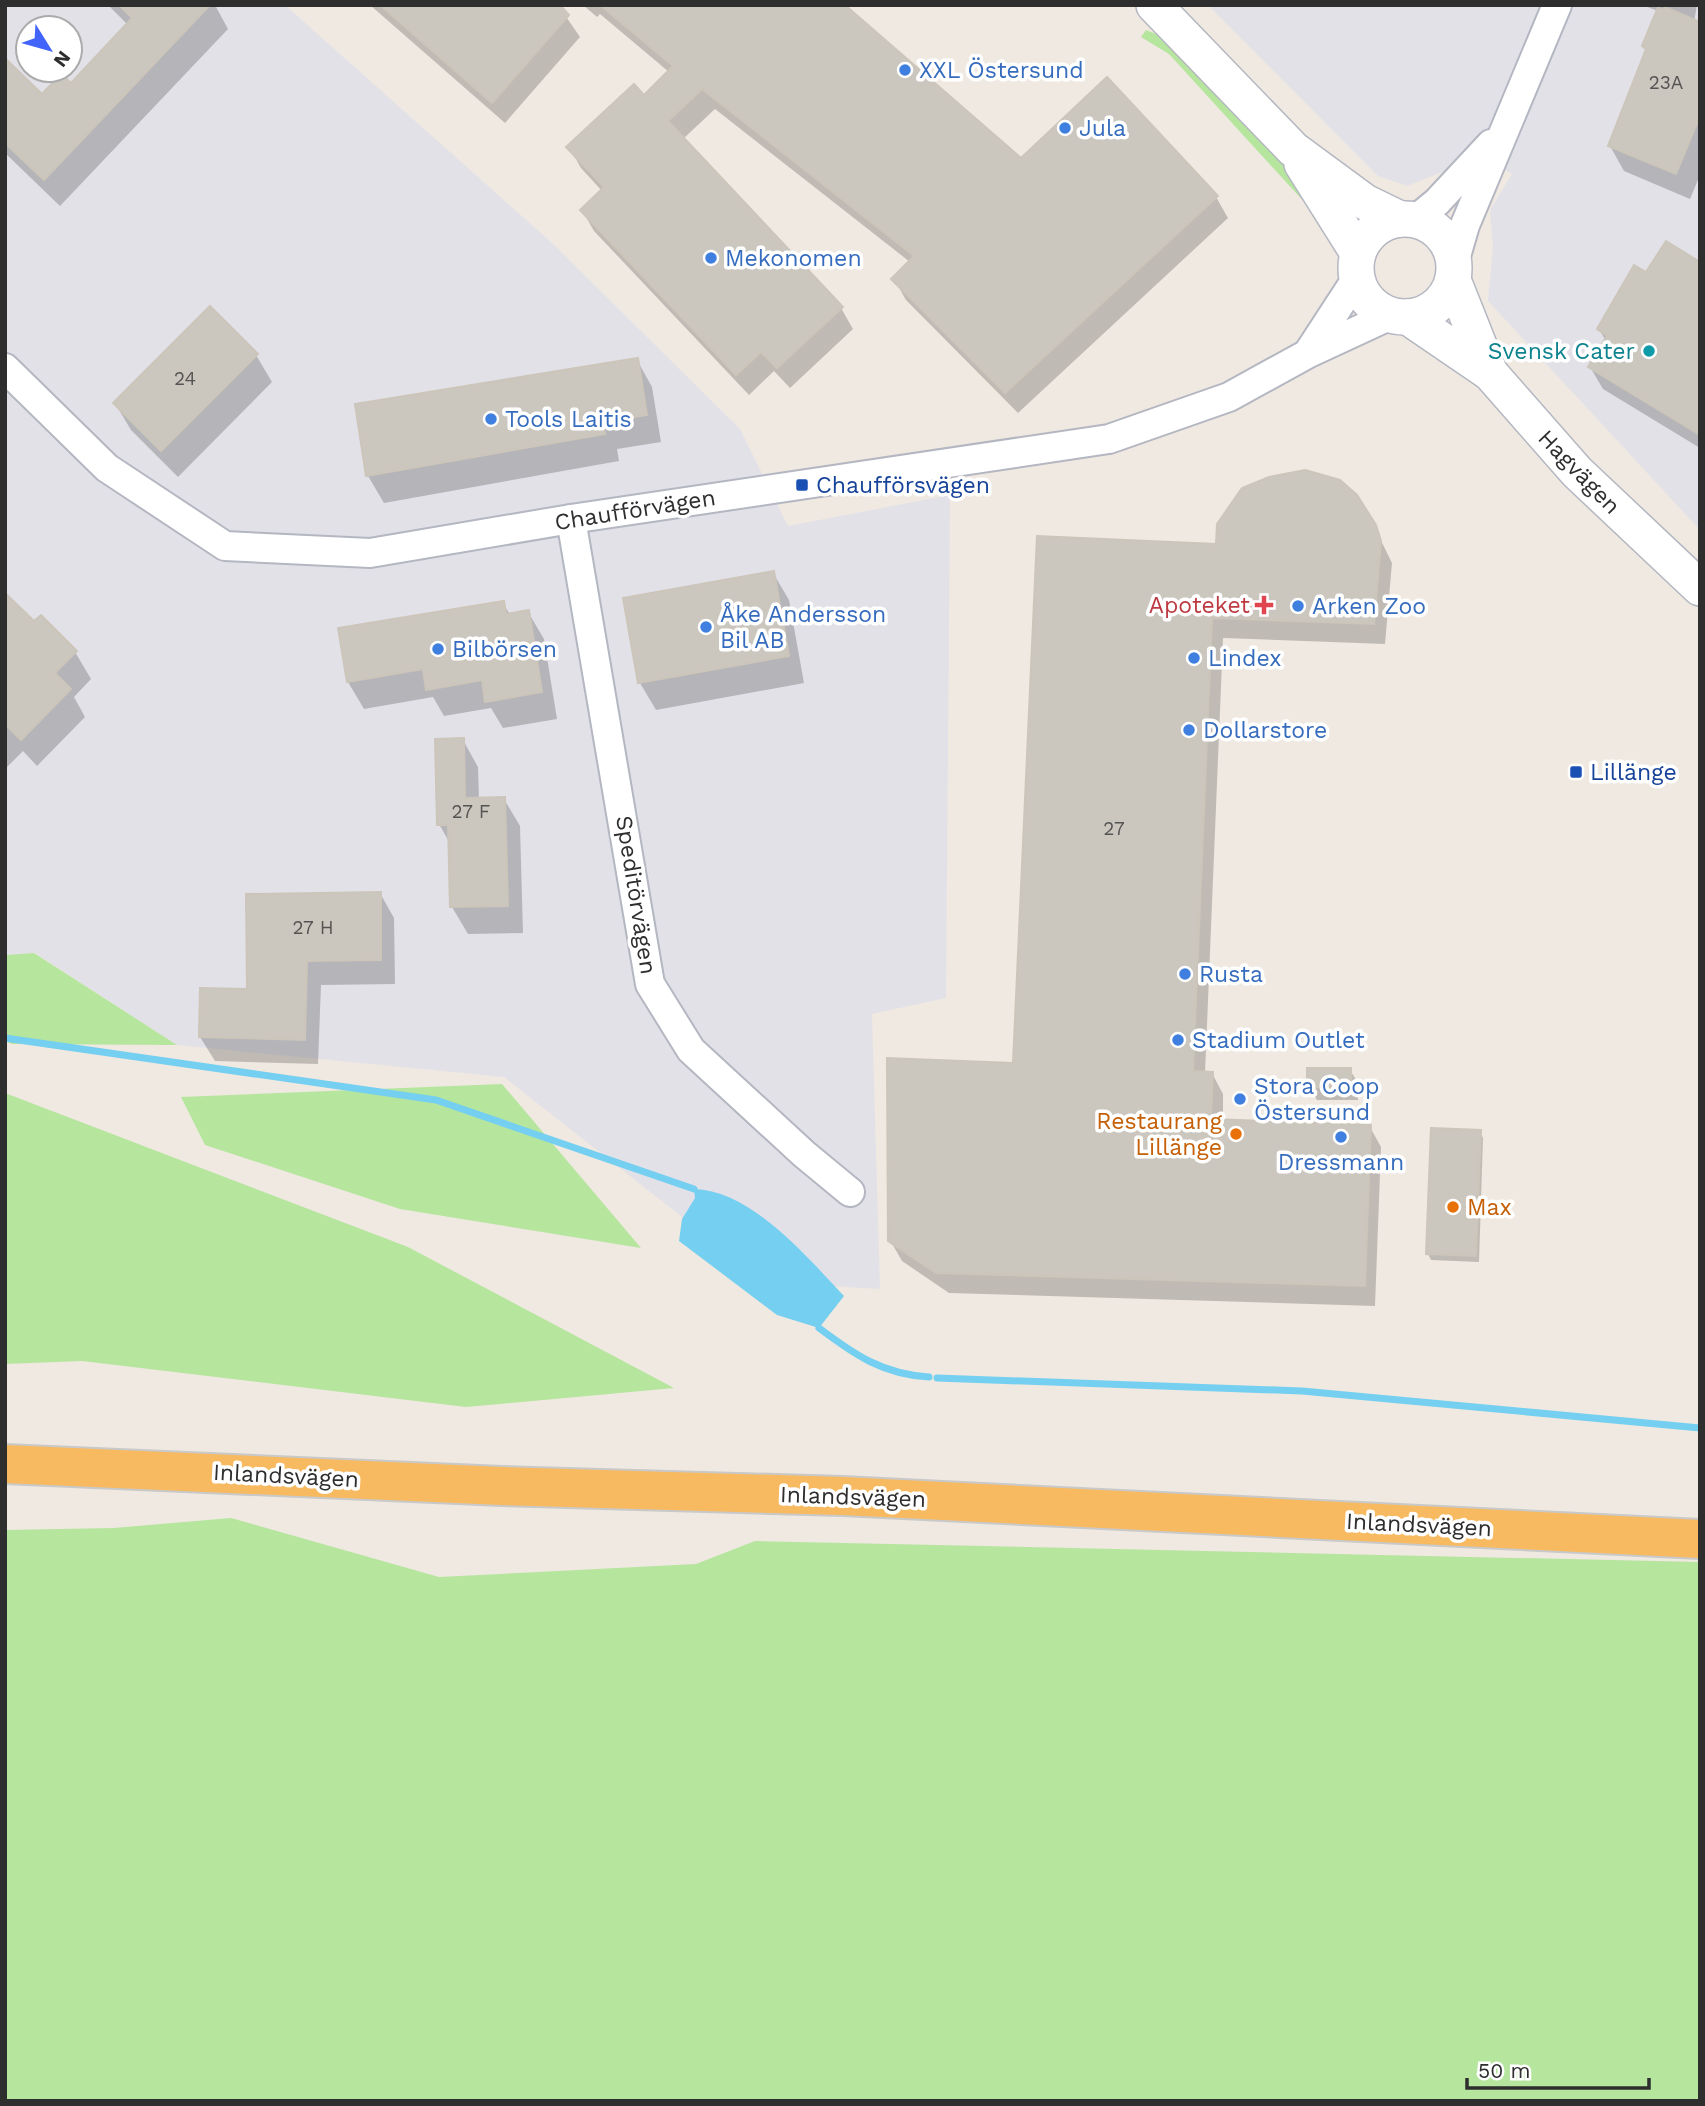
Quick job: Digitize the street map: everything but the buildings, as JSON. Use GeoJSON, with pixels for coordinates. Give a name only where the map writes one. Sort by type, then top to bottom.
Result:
{"type":"FeatureCollection","features":[{"type":"Feature","properties":{"kind":"highway","name":"Inlandsvägen"},"geometry":{"type":"LineString","coordinates":[[5,1443],[868,1478],[1700,1516]]}},
{"type":"Feature","properties":{"kind":"highway","name":"Inlandsvägen"},"geometry":{"type":"LineString","coordinates":[[5,1464],[516,1487],[843,1496],[1700,1539]]}},
{"type":"Feature","properties":{"kind":"street"},"geometry":{"type":"LineString","coordinates":[[1154,5],[1293,149],[1365,202],[1439,232],[1450,246],[1454,272]]}},
{"type":"Feature","properties":{"kind":"street"},"geometry":{"type":"LineString","coordinates":[[1293,149],[1357,265],[1367,300],[1399,316],[1434,309],[1446,296],[1465,225],[1557,5]]}},
{"type":"Feature","properties":{"kind":"street"},"geometry":{"type":"LineString","coordinates":[[1357,265],[1371,232],[1387,222],[1408,220],[1437,202],[1505,129]]}},
{"type":"Feature","properties":{"kind":"street","name":"Chaufförvägen"},"geometry":{"type":"LineString","coordinates":[[1309,353],[1357,265]]}},
{"type":"Feature","properties":{"kind":"street","name":"Hagvägen"},"geometry":{"type":"LineString","coordinates":[[1454,272],[1466,321],[1490,373],[1577,472],[1700,589]]}},
{"type":"Feature","properties":{"kind":"street","name":"Hagvägen"},"geometry":{"type":"LineString","coordinates":[[1399,316],[1490,373]]}},
{"type":"Feature","properties":{"kind":"street","name":"Chaufförvägen"},"geometry":{"type":"LineString","coordinates":[[5,368],[107,468],[225,546],[370,553],[571,519],[1110,439],[1209,407],[1259,383],[1309,353],[1399,316]]}},
{"type":"Feature","properties":{"kind":"street","name":"Speditörvägen"},"geometry":{"type":"LineString","coordinates":[[571,519],[650,984],[691,1050],[804,1154],[850,1192]]}},
{"type":"Feature","properties":{"kind":"street","name":"Hagvägen"},"geometry":{"type":"LineString","coordinates":[[1674,566],[1700,600]]}},
{"type":"Feature","properties":{"kind":"shaded area"},"geometry":{"type":"Polygon","coordinates":[[[5,5],[285,5],[552,243],[740,429],[788,526],[950,495],[946,998],[872,1014],[880,1289],[765,1282],[504,1077],[177,1045],[35,953],[5,955],[5,5]]]}},
{"type":"Feature","properties":{"kind":"shaded area"},"geometry":{"type":"Polygon","coordinates":[[[1208,5],[1700,5],[1700,530],[1488,301],[1493,246],[1490,210],[1512,174],[1478,153],[1455,167],[1407,186],[1378,176],[1208,5]]]}},
{"type":"Feature","properties":{"kind":"green space"},"geometry":{"type":"Polygon","coordinates":[[[1146,30],[1166,38],[1292,169],[1318,217],[1169,54],[1141,37],[1146,30]]]}},
{"type":"Feature","properties":{"kind":"green space"},"geometry":{"type":"Polygon","coordinates":[[[34,953],[177,1045],[12,1044],[5,1041],[5,955],[34,953]]]}},
{"type":"Feature","properties":{"kind":"green space"},"geometry":{"type":"Polygon","coordinates":[[[502,1084],[641,1248],[400,1209],[205,1145],[181,1097],[502,1084]]]}},
{"type":"Feature","properties":{"kind":"green space"},"geometry":{"type":"Polygon","coordinates":[[[5,1093],[408,1247],[674,1388],[466,1407],[82,1361],[5,1364],[5,1093]]]}},
{"type":"Feature","properties":{"kind":"green space"},"geometry":{"type":"Polygon","coordinates":[[[231,1518],[439,1577],[696,1564],[755,1541],[1700,1562],[1700,2101],[5,2101],[5,1530],[114,1528],[231,1518]]]}},
{"type":"Feature","properties":{"kind":"water"},"geometry":{"type":"Polygon","coordinates":[[[694,1189],[715,1192],[757,1213],[795,1245],[844,1296],[819,1328],[777,1315],[679,1241],[682,1219],[695,1198],[694,1189]]]}},
{"type":"Feature","properties":{"kind":"waterway"},"geometry":{"type":"LineString","coordinates":[[5,1038],[436,1100],[694,1189]]}},
{"type":"Feature","properties":{"kind":"waterway"},"geometry":{"type":"LineString","coordinates":[[819,1328],[870,1362],[897,1372],[929,1377]]}},
{"type":"Feature","properties":{"kind":"waterway"},"geometry":{"type":"LineString","coordinates":[[937,1378],[1302,1391],[1700,1428]]}},
{"type":"Feature","properties":{"kind":"place","name":"XXL Östersund"},"geometry":{"type":"Point","coordinates":[905,70]}},
{"type":"Feature","properties":{"kind":"place","name":"Jula"},"geometry":{"type":"Point","coordinates":[1065,128]}},
{"type":"Feature","properties":{"kind":"place","name":"Mekonomen"},"geometry":{"type":"Point","coordinates":[711,258]}},
{"type":"Feature","properties":{"kind":"place","name":"Svensk Cater"},"geometry":{"type":"Point","coordinates":[1649,351]}},
{"type":"Feature","properties":{"kind":"place","name":"Tools Laitis"},"geometry":{"type":"Point","coordinates":[491,419]}},
{"type":"Feature","properties":{"kind":"place","name":"Chaufförsvägen"},"geometry":{"type":"Point","coordinates":[802,485]}},
{"type":"Feature","properties":{"kind":"place","name":"Apoteket"},"geometry":{"type":"Point","coordinates":[1264,605]}},
{"type":"Feature","properties":{"kind":"place","name":"Arken Zoo"},"geometry":{"type":"Point","coordinates":[1298,606]}},
{"type":"Feature","properties":{"kind":"place","name":"Åke Andersson Bil AB"},"geometry":{"type":"Point","coordinates":[706,627]}},
{"type":"Feature","properties":{"kind":"place","name":"Bilbörsen"},"geometry":{"type":"Point","coordinates":[438,649]}},
{"type":"Feature","properties":{"kind":"place","name":"Lindex"},"geometry":{"type":"Point","coordinates":[1194,658]}},
{"type":"Feature","properties":{"kind":"place","name":"Dollarstore"},"geometry":{"type":"Point","coordinates":[1189,730]}},
{"type":"Feature","properties":{"kind":"place","name":"Lillänge"},"geometry":{"type":"Point","coordinates":[1576,772]}},
{"type":"Feature","properties":{"kind":"place","name":"Rusta"},"geometry":{"type":"Point","coordinates":[1185,974]}},
{"type":"Feature","properties":{"kind":"place","name":"Stadium Outlet"},"geometry":{"type":"Point","coordinates":[1178,1040]}},
{"type":"Feature","properties":{"kind":"place","name":"Stora Coop Östersund"},"geometry":{"type":"Point","coordinates":[1240,1099]}},
{"type":"Feature","properties":{"kind":"place","name":"Restaurang Lillänge"},"geometry":{"type":"Point","coordinates":[1236,1134]}},
{"type":"Feature","properties":{"kind":"place","name":"Dressmann"},"geometry":{"type":"Point","coordinates":[1341,1137]}},
{"type":"Feature","properties":{"kind":"place","name":"Max"},"geometry":{"type":"Point","coordinates":[1453,1207]}}]}
